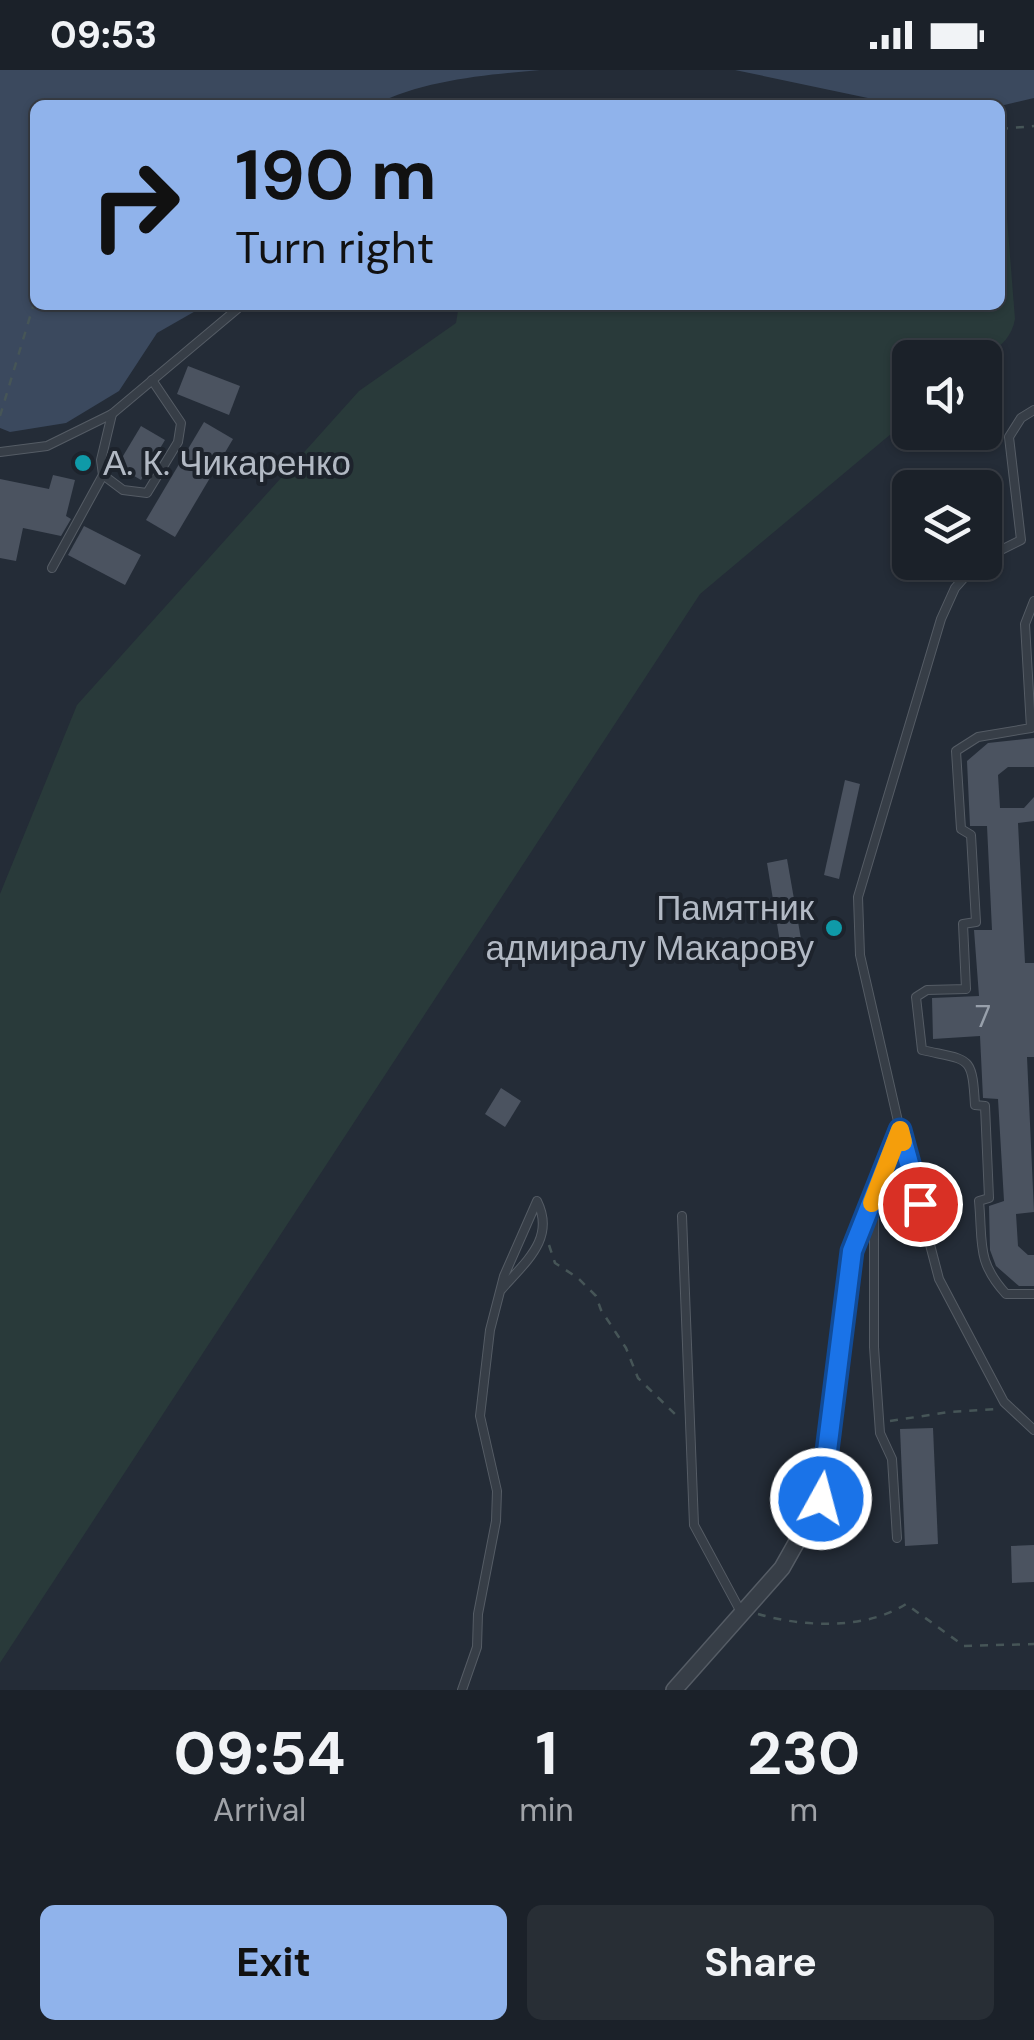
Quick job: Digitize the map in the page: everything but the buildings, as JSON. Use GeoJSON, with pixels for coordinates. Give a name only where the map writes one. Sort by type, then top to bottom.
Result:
{"type":"FeatureCollection","features":[{"type":"Feature","properties":{"kind":"street"},"geometry":{"type":"LineString","coordinates":[[674,1690],[775,1576],[821,1499],[852,1251],[900,1130]]}},
{"type":"Feature","properties":{"kind":"lane"},"geometry":{"type":"LineString","coordinates":[[0,452],[47,446],[112,414],[236,310]]}},
{"type":"Feature","properties":{"kind":"lane"},"geometry":{"type":"LineString","coordinates":[[102,475],[122,490],[147,492],[178,442],[180,424],[152,380]]}},
{"type":"Feature","properties":{"kind":"lane"},"geometry":{"type":"LineString","coordinates":[[1021,540],[1009,437],[1021,418],[1034,410]]}},
{"type":"Feature","properties":{"kind":"lane"},"geometry":{"type":"LineString","coordinates":[[52,568],[102,475],[101,460],[112,414]]}},
{"type":"Feature","properties":{"kind":"lane"},"geometry":{"type":"LineString","coordinates":[[1002,550],[1034,538]]}},
{"type":"Feature","properties":{"kind":"lane"},"geometry":{"type":"LineString","coordinates":[[961,580],[941,619],[858,897],[860,955],[939,1279],[1006,1404],[1034,1430]]}},
{"type":"Feature","properties":{"kind":"lane"},"geometry":{"type":"LineString","coordinates":[[1034,601],[1025,624],[1031,728],[978,737],[956,751],[962,829],[971,834],[976,922],[962,924],[966,988],[926,990],[916,996],[922,1050],[964,1060],[973,1069],[975,1105],[985,1106],[989,1198],[980,1201],[984,1265],[1006,1294],[1034,1294]]}},
{"type":"Feature","properties":{"kind":"lane"},"geometry":{"type":"LineString","coordinates":[[874,1198],[874,1347],[880,1433],[892,1460],[896,1538]]}},
{"type":"Feature","properties":{"kind":"lane"},"geometry":{"type":"LineString","coordinates":[[462,1690],[477,1648],[478,1614],[496,1521],[497,1492],[480,1416],[490,1330],[501,1290],[537,1201],[544,1216],[544,1235],[501,1290]]}},
{"type":"Feature","properties":{"kind":"lane"},"geometry":{"type":"LineString","coordinates":[[682,1216],[694,1525],[742,1614]]}},
{"type":"Feature","properties":{"kind":"path"},"geometry":{"type":"LineString","coordinates":[[1005,129],[1034,126]]}},
{"type":"Feature","properties":{"kind":"path"},"geometry":{"type":"LineString","coordinates":[[0,416],[32,310]]}},
{"type":"Feature","properties":{"kind":"path"},"geometry":{"type":"LineString","coordinates":[[544,1235],[556,1263],[596,1296],[638,1378],[666,1408],[689,1421]]}},
{"type":"Feature","properties":{"kind":"path"},"geometry":{"type":"LineString","coordinates":[[880,1433],[886,1421],[995,1410],[1006,1404]]}},
{"type":"Feature","properties":{"kind":"path"},"geometry":{"type":"LineString","coordinates":[[742,1614],[850,1622],[893,1612],[906,1604],[964,1646],[1034,1644]]}},
{"type":"Feature","properties":{"kind":"path"},"geometry":{"type":"LineString","coordinates":[[868,1625],[871,1617]]}},
{"type":"Feature","properties":{"kind":"shaded area"},"geometry":{"type":"Polygon","coordinates":[[[1006,205],[1015,319],[1009,334],[1002,343],[892,340],[892,433],[700,594],[0,1663],[0,894],[77,705],[359,391],[456,323],[458,310],[1005,310],[1006,205]]]}},
{"type":"Feature","properties":{"kind":"water"},"geometry":{"type":"Polygon","coordinates":[[[0,70],[540,70],[434,84],[386,100],[30,100],[30,310],[197,310],[157,333],[119,391],[66,423],[10,432],[0,428],[0,70]]]}},
{"type":"Feature","properties":{"kind":"water"},"geometry":{"type":"Polygon","coordinates":[[[735,70],[1034,70],[1034,98],[1005,105],[1005,100],[877,100],[735,70]]]}},
{"type":"Feature","properties":{"kind":"slow traffic"},"geometry":{"type":"LineString","coordinates":[[872,1203],[900,1130],[903,1142]]}},
{"type":"Feature","properties":{"kind":"place","name":"А. К. Чикаренко"},"geometry":{"type":"Point","coordinates":[83,463]}},
{"type":"Feature","properties":{"kind":"place","name":"Памятник адмиралу Макарову"},"geometry":{"type":"Point","coordinates":[834,928]}},
{"type":"Feature","properties":{"kind":"route"},"geometry":{"type":"LineString","coordinates":[[821,1499],[852,1251],[900,1130],[920,1204]]}}]}
